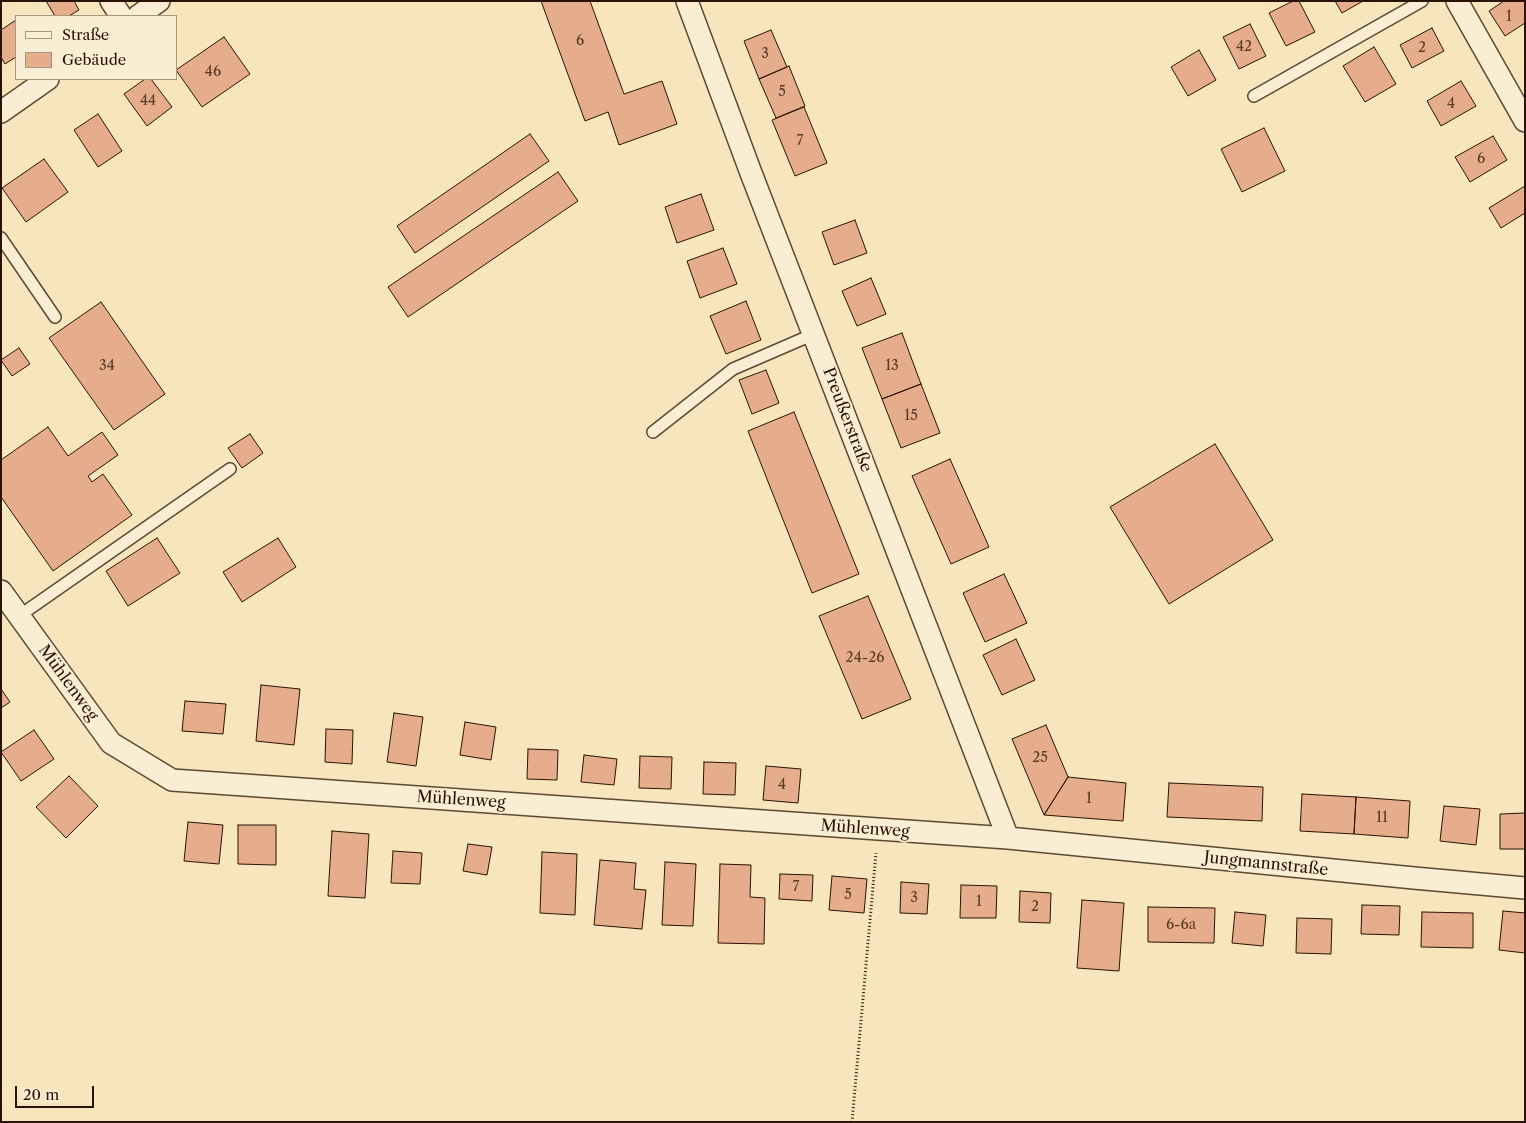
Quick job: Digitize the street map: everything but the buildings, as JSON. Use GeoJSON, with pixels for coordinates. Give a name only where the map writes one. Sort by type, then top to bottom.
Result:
{"type":"FeatureCollection","features":[{"type":"Feature","properties":{"kind":"street"},"geometry":{"type":"LineString","coordinates":[[111,1],[120,15]]}},
{"type":"Feature","properties":{"kind":"street"},"geometry":{"type":"LineString","coordinates":[[139,15],[159,1]]}},
{"type":"Feature","properties":{"kind":"street","name":"Preußerstraße"},"geometry":{"type":"LineString","coordinates":[[687,1],[1008,838]]}},
{"type":"Feature","properties":{"kind":"street"},"geometry":{"type":"LineString","coordinates":[[1457,1],[1525,121]]}},
{"type":"Feature","properties":{"kind":"street"},"geometry":{"type":"LineString","coordinates":[[1,112],[47,80]]}},
{"type":"Feature","properties":{"kind":"street","name":"Mühlenweg"},"geometry":{"type":"LineString","coordinates":[[9,607],[111,743],[172,780],[1008,838]]}},
{"type":"Feature","properties":{"kind":"street","name":"Jungmannstraße"},"geometry":{"type":"LineString","coordinates":[[1008,838],[1525,888]]}},
{"type":"Feature","properties":{"kind":"lane"},"geometry":{"type":"LineString","coordinates":[[1254,96],[1422,1]]}},
{"type":"Feature","properties":{"kind":"lane"},"geometry":{"type":"LineString","coordinates":[[1,238],[55,317]]}},
{"type":"Feature","properties":{"kind":"lane"},"geometry":{"type":"LineString","coordinates":[[653,432],[733,370],[814,334]]}},
{"type":"Feature","properties":{"kind":"lane"},"geometry":{"type":"LineString","coordinates":[[9,607],[230,468]]}},
{"type":"Feature","properties":{"kind":"path"},"geometry":{"type":"LineString","coordinates":[[852,1122],[878,830]]}}]}
